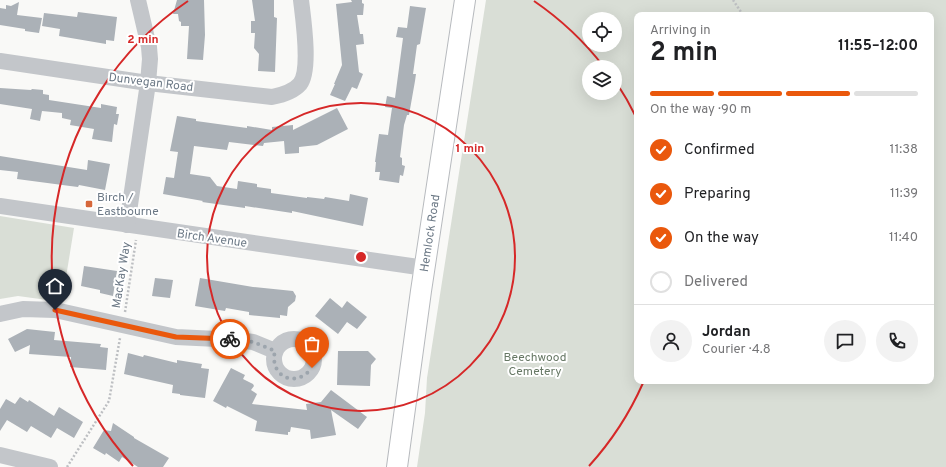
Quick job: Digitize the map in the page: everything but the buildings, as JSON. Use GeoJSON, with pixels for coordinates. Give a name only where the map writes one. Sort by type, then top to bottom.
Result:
{"type":"FeatureCollection","features":[{"type":"Feature","properties":{"kind":"main road","name":"Hemlock Road"},"geometry":{"type":"LineString","coordinates":[[397,467],[465,0]]}},
{"type":"Feature","properties":{"kind":"street"},"geometry":{"type":"LineString","coordinates":[[132,226],[150,59],[149,47],[138,0]]}},
{"type":"Feature","properties":{"kind":"street","name":"Dunvegan Road"},"geometry":{"type":"LineString","coordinates":[[0,61],[148,83],[272,97],[291,91],[300,83],[304,69],[306,50],[301,0]]}},
{"type":"Feature","properties":{"kind":"street","name":"Birch Avenue"},"geometry":{"type":"LineString","coordinates":[[0,206],[425,268]]}},
{"type":"Feature","properties":{"kind":"street"},"geometry":{"type":"LineString","coordinates":[[0,314],[23,309],[55,310],[176,337],[253,342],[275,351]]}},
{"type":"Feature","properties":{"kind":"street"},"geometry":{"type":"LineString","coordinates":[[0,455],[50,467]]}},
{"type":"Feature","properties":{"kind":"path"},"geometry":{"type":"LineString","coordinates":[[732,0],[741,12]]}},
{"type":"Feature","properties":{"kind":"path","name":"MacKay Way"},"geometry":{"type":"LineString","coordinates":[[67,467],[108,402],[122,325],[132,226]]}},
{"type":"Feature","properties":{"kind":"green space","name":"Beechwood Cemetery"},"geometry":{"type":"Polygon","coordinates":[[[486,0],[946,0],[946,467],[417,467],[425,413],[427,378],[486,0]]]}},
{"type":"Feature","properties":{"kind":"green space"},"geometry":{"type":"Polygon","coordinates":[[[0,216],[74,228],[62,302],[18,296],[0,299],[0,216]]]}},
{"type":"Feature","properties":{"kind":"way so far"},"geometry":{"type":"LineString","coordinates":[[230,339],[253,342],[275,351],[274,364],[282,375],[288,378],[302,378],[312,368]]}},
{"type":"Feature","properties":{"kind":"place","name":"Birch / Eastbourne"},"geometry":{"type":"Point","coordinates":[89,204]}},
{"type":"Feature","properties":{"kind":"route"},"geometry":{"type":"LineString","coordinates":[[55,310],[176,337],[230,339]]}}]}
